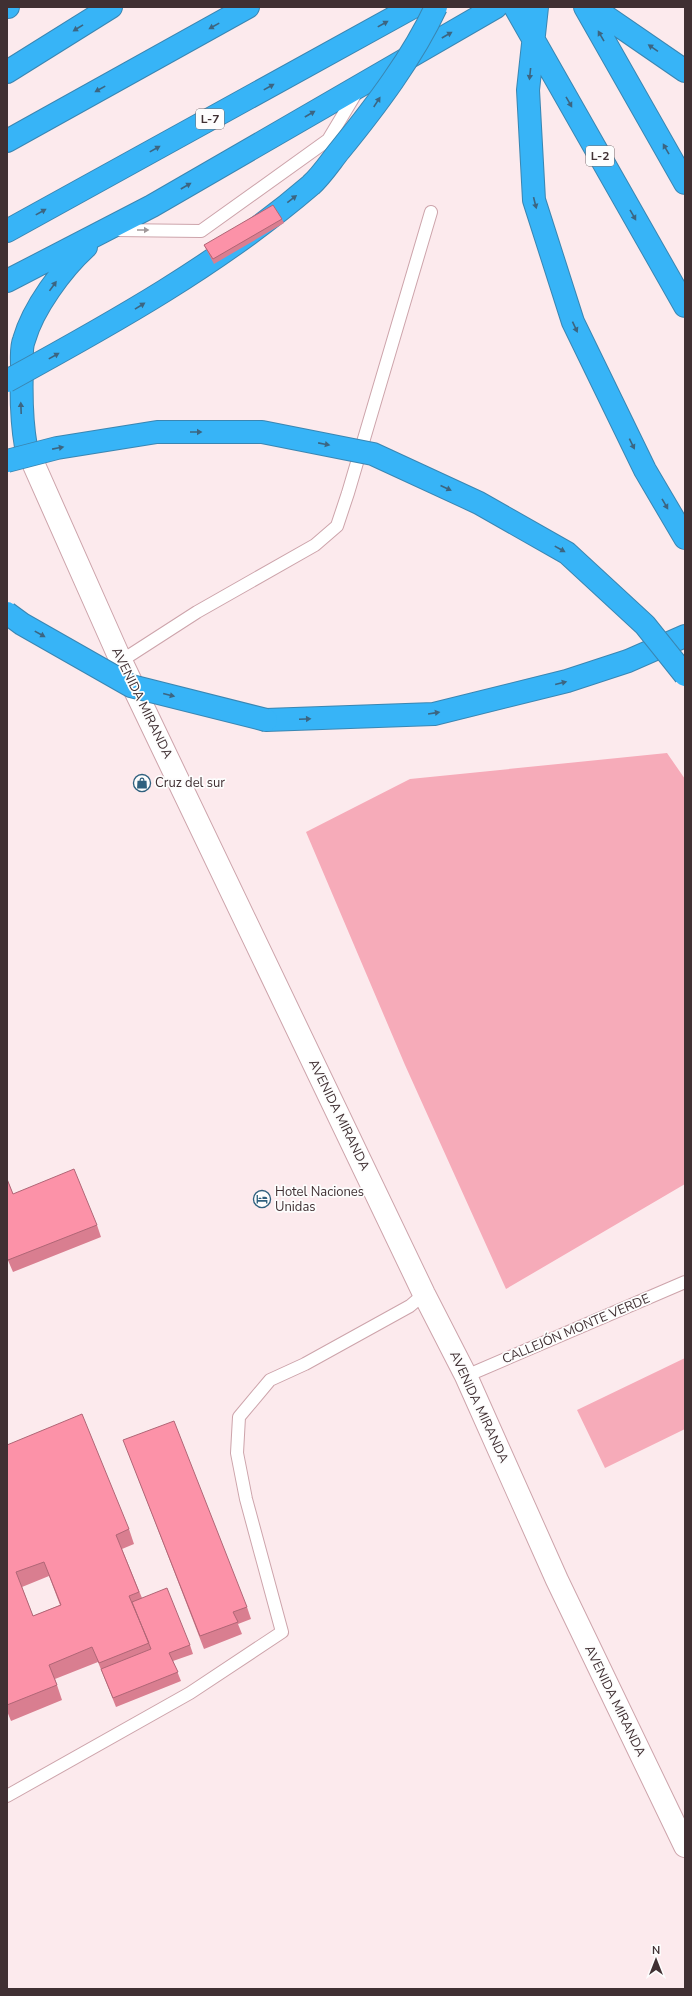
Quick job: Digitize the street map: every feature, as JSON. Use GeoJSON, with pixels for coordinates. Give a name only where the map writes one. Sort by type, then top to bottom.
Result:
{"type":"FeatureCollection","features":[{"type":"Feature","properties":{"kind":"highway"},"geometry":{"type":"LineString","coordinates":[[7,72],[112,7]]}},
{"type":"Feature","properties":{"kind":"highway"},"geometry":{"type":"LineString","coordinates":[[7,141],[248,7]]}},
{"type":"Feature","properties":{"kind":"highway","name":"L-7"},"geometry":{"type":"LineString","coordinates":[[7,231],[413,7]]}},
{"type":"Feature","properties":{"kind":"highway"},"geometry":{"type":"LineString","coordinates":[[7,381],[107,327],[212,261],[312,184],[371,112],[427,26],[436,7]]}},
{"type":"Feature","properties":{"kind":"highway"},"geometry":{"type":"LineString","coordinates":[[7,281],[159,202],[496,7]]}},
{"type":"Feature","properties":{"kind":"highway","name":"L-2"},"geometry":{"type":"LineString","coordinates":[[515,7],[685,306]]}},
{"type":"Feature","properties":{"kind":"highway"},"geometry":{"type":"LineString","coordinates":[[537,7],[528,90],[534,200],[573,322],[645,470],[685,538]]}},
{"type":"Feature","properties":{"kind":"highway"},"geometry":{"type":"LineString","coordinates":[[585,7],[685,183]]}},
{"type":"Feature","properties":{"kind":"highway"},"geometry":{"type":"LineString","coordinates":[[592,7],[685,71]]}},
{"type":"Feature","properties":{"kind":"highway"},"geometry":{"type":"LineString","coordinates":[[26,447],[21,411],[23,341],[42,301],[71,260],[104,231]]}},
{"type":"Feature","properties":{"kind":"highway"},"geometry":{"type":"LineString","coordinates":[[7,461],[57,448],[157,432],[262,432],[373,454],[479,503],[567,553],[645,625],[685,675]]}},
{"type":"Feature","properties":{"kind":"highway"},"geometry":{"type":"LineString","coordinates":[[7,436],[26,447]]}},
{"type":"Feature","properties":{"kind":"highway"},"geometry":{"type":"LineString","coordinates":[[7,613],[22,624],[131,686],[266,720],[434,714],[567,681],[628,661],[685,636]]}},
{"type":"Feature","properties":{"kind":"street","name":"AVENIDA MIRANDA"},"geometry":{"type":"LineString","coordinates":[[26,447],[121,661],[424,1294],[466,1376],[557,1580],[685,1846]]}},
{"type":"Feature","properties":{"kind":"lane"},"geometry":{"type":"LineString","coordinates":[[104,231],[200,231],[328,140],[360,85]]}},
{"type":"Feature","properties":{"kind":"lane"},"geometry":{"type":"LineString","coordinates":[[121,661],[197,612],[315,545],[336,526],[348,493],[431,212]]}},
{"type":"Feature","properties":{"kind":"lane","name":"CALLEJÓN MONTE VERDE"},"geometry":{"type":"LineString","coordinates":[[466,1376],[685,1282]]}},
{"type":"Feature","properties":{"kind":"lane"},"geometry":{"type":"LineString","coordinates":[[7,1796],[190,1693],[282,1632],[246,1499],[237,1453],[239,1417],[270,1380],[305,1364],[410,1306],[424,1294]]}},
{"type":"Feature","properties":{"kind":"shaded area"},"geometry":{"type":"Polygon","coordinates":[[[667,753],[685,779],[685,1184],[506,1289],[405,1065],[306,832],[410,779],[667,753]]]}},
{"type":"Feature","properties":{"kind":"shaded area"},"geometry":{"type":"Polygon","coordinates":[[[685,1358],[685,1429],[605,1468],[577,1410],[685,1358]]]}},
{"type":"Feature","properties":{"kind":"building"},"geometry":{"type":"Polygon","coordinates":[[[273,205],[282,219],[213,259],[204,245],[273,205]]]}},
{"type":"Feature","properties":{"kind":"building"},"geometry":{"type":"Polygon","coordinates":[[[74,1169],[97,1225],[8,1260],[7,1179],[13,1194],[74,1169]]]}},
{"type":"Feature","properties":{"kind":"building"},"geometry":{"type":"Polygon","coordinates":[[[82,1414],[129,1529],[116,1535],[139,1592],[129,1596],[149,1643],[99,1663],[92,1647],[49,1665],[57,1685],[7,1705],[7,1445],[82,1414]],[[44,1562],[16,1572],[33,1616],[61,1605],[44,1562]]]}},
{"type":"Feature","properties":{"kind":"building"},"geometry":{"type":"Polygon","coordinates":[[[174,1421],[247,1607],[233,1612],[238,1622],[200,1636],[123,1440],[174,1421]]]}},
{"type":"Feature","properties":{"kind":"building"},"geometry":{"type":"Polygon","coordinates":[[[167,1588],[190,1645],[169,1653],[178,1672],[113,1698],[101,1669],[151,1649],[132,1602],[167,1588]]]}},
{"type":"Feature","properties":{"kind":"place","name":"Cruz del sur"},"geometry":{"type":"Point","coordinates":[142,783]}},
{"type":"Feature","properties":{"kind":"place","name":"Hotel Naciones Unidas"},"geometry":{"type":"Point","coordinates":[262,1199]}}]}
